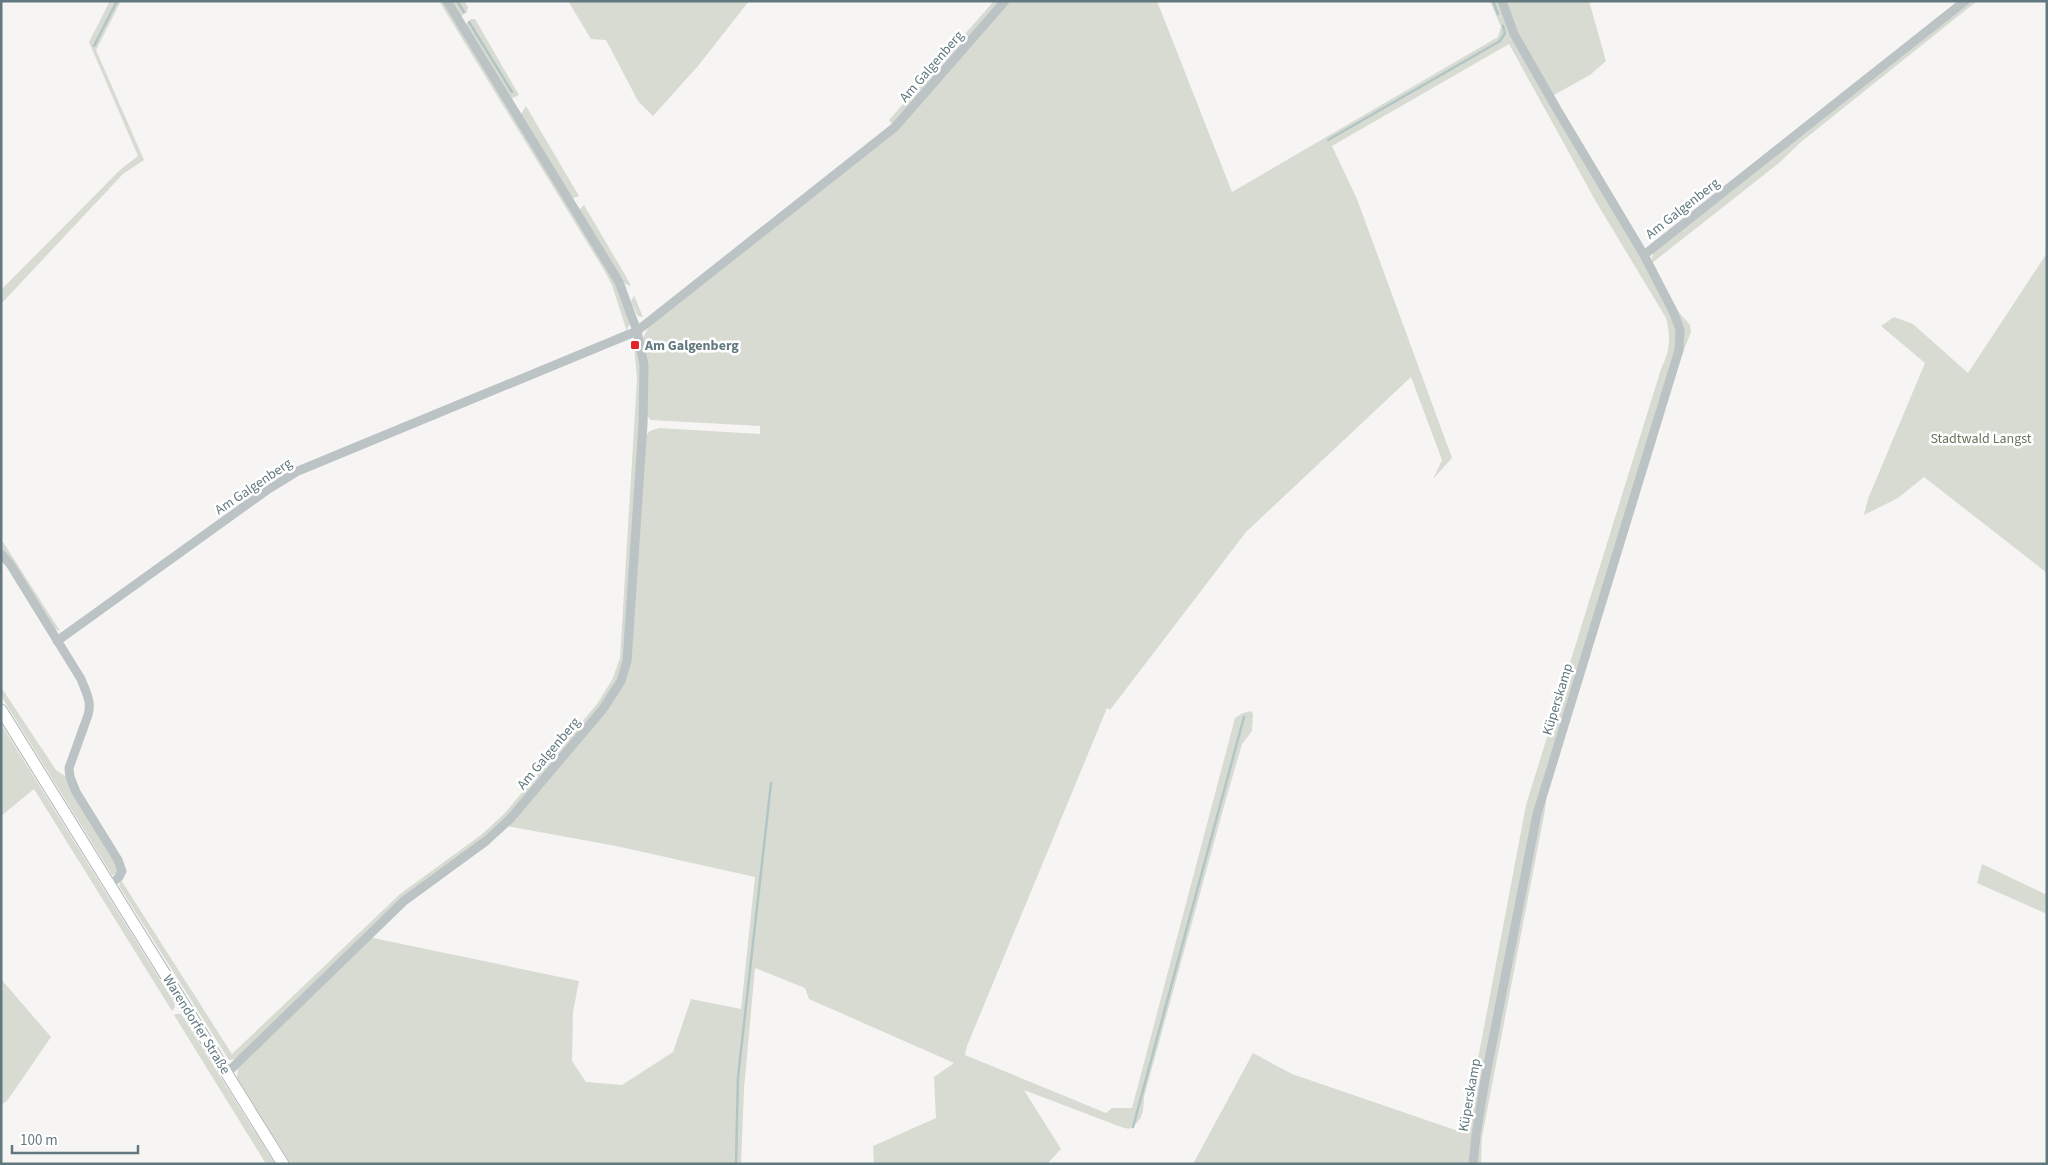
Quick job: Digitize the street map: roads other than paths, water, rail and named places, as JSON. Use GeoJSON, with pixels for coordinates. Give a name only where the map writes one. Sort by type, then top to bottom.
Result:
{"type":"FeatureCollection","features":[{"type":"Feature","properties":{"kind":"main road","name":"Warendorfer Straße"},"geometry":{"type":"LineString","coordinates":[[1,710],[283,1164]]}},
{"type":"Feature","properties":{"kind":"street","name":"Am Galgenberg"},"geometry":{"type":"LineString","coordinates":[[227,1073],[404,901],[486,841],[510,819],[603,709],[620,681],[627,661],[643,424],[644,364],[637,331],[619,282],[447,1]]}},
{"type":"Feature","properties":{"kind":"street","name":"Am Galgenberg"},"geometry":{"type":"LineString","coordinates":[[58,642],[267,490],[298,471],[637,331],[895,127],[1006,1]]}},
{"type":"Feature","properties":{"kind":"street","name":"Am Galgenberg"},"geometry":{"type":"LineString","coordinates":[[1502,1],[1514,34],[1644,256],[1965,1]]}},
{"type":"Feature","properties":{"kind":"street","name":"Küperskamp"},"geometry":{"type":"LineString","coordinates":[[1473,1164],[1485,1080],[1536,814],[1679,350],[1680,330],[1673,311],[1644,256]]}},
{"type":"Feature","properties":{"kind":"street"},"geometry":{"type":"LineString","coordinates":[[1,554],[10,564],[81,679],[89,698],[90,707],[88,715],[69,768],[76,792],[118,860],[122,871],[119,877],[110,885]]}},
{"type":"Feature","properties":{"kind":"waterway"},"geometry":{"type":"LineString","coordinates":[[94,46],[117,1]]}},
{"type":"Feature","properties":{"kind":"waterway"},"geometry":{"type":"LineString","coordinates":[[457,1],[464,12]]}},
{"type":"Feature","properties":{"kind":"waterway"},"geometry":{"type":"LineString","coordinates":[[1493,1],[1498,14]]}},
{"type":"Feature","properties":{"kind":"waterway"},"geometry":{"type":"LineString","coordinates":[[469,22],[512,92]]}},
{"type":"Feature","properties":{"kind":"waterway"},"geometry":{"type":"LineString","coordinates":[[1328,140],[1500,41],[1505,33],[1503,26]]}},
{"type":"Feature","properties":{"kind":"waterway"},"geometry":{"type":"LineString","coordinates":[[1133,1127],[1244,717]]}},
{"type":"Feature","properties":{"kind":"waterway"},"geometry":{"type":"LineString","coordinates":[[736,1164],[738,1077],[771,783]]}},
{"type":"Feature","properties":{"kind":"place","name":"Am Galgenberg"},"geometry":{"type":"Point","coordinates":[635,345]}},
{"type":"Feature","properties":{"kind":"park label","name":"Stadtwald Langst"},"geometry":{"type":"Point","coordinates":[1981,438]}}]}
